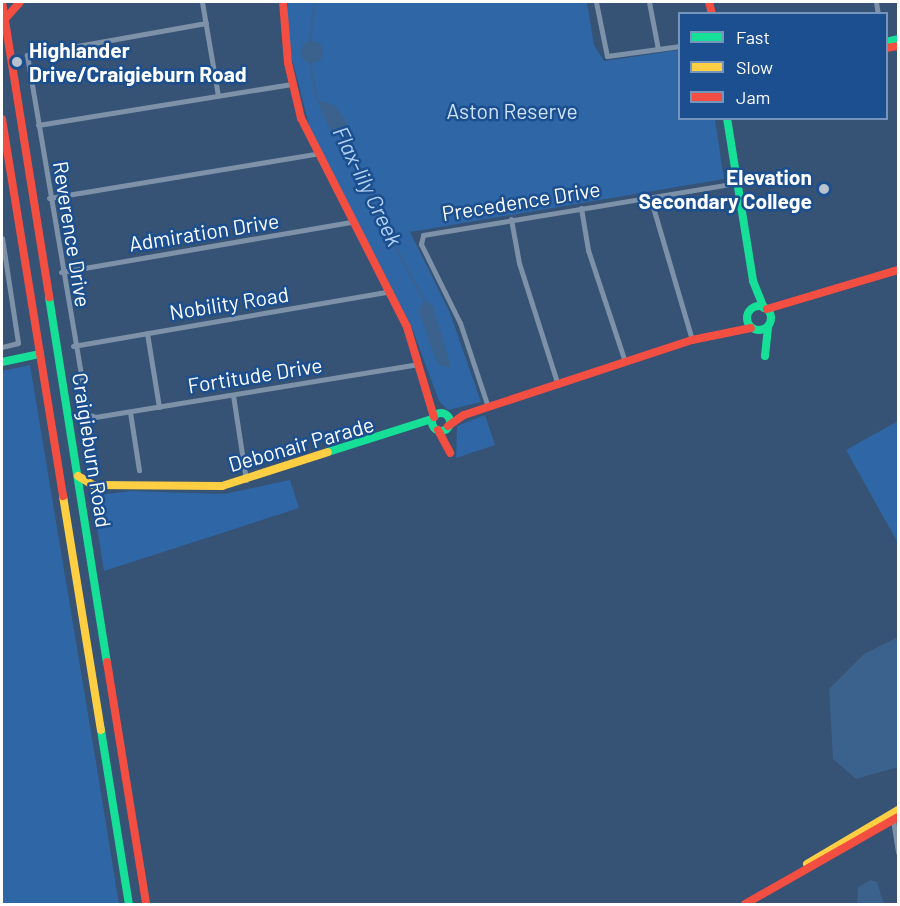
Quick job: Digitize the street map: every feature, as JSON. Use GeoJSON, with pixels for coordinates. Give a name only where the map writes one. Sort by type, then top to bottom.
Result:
{"type":"FeatureCollection","features":[{"type":"Feature","properties":{"kind":"street","name":"Craigieburn Road"},"geometry":{"type":"LineString","coordinates":[[2,2],[146,904]]}},
{"type":"Feature","properties":{"kind":"street"},"geometry":{"type":"LineString","coordinates":[[4,20],[20,2]]}},
{"type":"Feature","properties":{"kind":"street"},"geometry":{"type":"LineString","coordinates":[[202,2],[218,96]]}},
{"type":"Feature","properties":{"kind":"street"},"geometry":{"type":"LineString","coordinates":[[283,2],[292,84],[315,154],[390,291],[421,363],[430,391],[433,418],[451,456],[445,414],[430,391]]}},
{"type":"Feature","properties":{"kind":"street"},"geometry":{"type":"LineString","coordinates":[[596,2],[607,56],[678,46]]}},
{"type":"Feature","properties":{"kind":"street"},"geometry":{"type":"LineString","coordinates":[[649,2],[657,50]]}},
{"type":"Feature","properties":{"kind":"street","name":"Reverence Drive"},"geometry":{"type":"LineString","coordinates":[[95,417],[87,411],[73,345],[38,125],[30,52],[206,23]]}},
{"type":"Feature","properties":{"kind":"street"},"geometry":{"type":"LineString","coordinates":[[38,125],[292,84]]}},
{"type":"Feature","properties":{"kind":"street","name":"Craigieburn Road"},"geometry":{"type":"LineString","coordinates":[[2,119],[129,904]]}},
{"type":"Feature","properties":{"kind":"street"},"geometry":{"type":"LineString","coordinates":[[727,120],[753,281],[766,308],[770,323],[765,356],[748,312],[753,281]]}},
{"type":"Feature","properties":{"kind":"street"},"geometry":{"type":"LineString","coordinates":[[49,198],[315,154]]}},
{"type":"Feature","properties":{"kind":"street","name":"Precedence Drive"},"geometry":{"type":"LineString","coordinates":[[488,407],[460,323],[420,240],[430,232],[738,183]]}},
{"type":"Feature","properties":{"kind":"street"},"geometry":{"type":"LineString","coordinates":[[650,197],[692,340]]}},
{"type":"Feature","properties":{"kind":"street"},"geometry":{"type":"LineString","coordinates":[[581,208],[588,250],[625,362]]}},
{"type":"Feature","properties":{"kind":"street"},"geometry":{"type":"LineString","coordinates":[[511,219],[519,263],[558,385]]}},
{"type":"Feature","properties":{"kind":"street","name":"Admiration Drive"},"geometry":{"type":"LineString","coordinates":[[61,272],[351,222]]}},
{"type":"Feature","properties":{"kind":"street"},"geometry":{"type":"LineString","coordinates":[[2,238],[18,344],[2,346]]}},
{"type":"Feature","properties":{"kind":"street"},"geometry":{"type":"LineString","coordinates":[[724,330],[748,312],[789,306],[898,270]]}},
{"type":"Feature","properties":{"kind":"street","name":"Nobility Road"},"geometry":{"type":"LineString","coordinates":[[73,345],[390,291]]}},
{"type":"Feature","properties":{"kind":"street"},"geometry":{"type":"LineString","coordinates":[[448,427],[464,415],[692,340],[724,330],[753,329],[770,323],[789,306]]}},
{"type":"Feature","properties":{"kind":"street"},"geometry":{"type":"LineString","coordinates":[[147,333],[159,407]]}},
{"type":"Feature","properties":{"kind":"street"},"geometry":{"type":"LineString","coordinates":[[2,362],[40,354]]}},
{"type":"Feature","properties":{"kind":"street","name":"Fortitude Drive"},"geometry":{"type":"LineString","coordinates":[[95,417],[421,363]]}},
{"type":"Feature","properties":{"kind":"street"},"geometry":{"type":"LineString","coordinates":[[232,395],[246,480]]}},
{"type":"Feature","properties":{"kind":"street"},"geometry":{"type":"LineString","coordinates":[[130,411],[139,470]]}},
{"type":"Feature","properties":{"kind":"street"},"geometry":{"type":"LineString","coordinates":[[445,414],[464,415]]}},
{"type":"Feature","properties":{"kind":"street","name":"Debonair Parade"},"geometry":{"type":"LineString","coordinates":[[93,485],[203,487],[246,480],[410,430],[445,414]]}},
{"type":"Feature","properties":{"kind":"street","name":"Debonair Parade"},"geometry":{"type":"LineString","coordinates":[[410,430],[448,427]]}},
{"type":"Feature","properties":{"kind":"street"},"geometry":{"type":"LineString","coordinates":[[78,476],[93,485],[81,498]]}},
{"type":"Feature","properties":{"kind":"street"},"geometry":{"type":"LineString","coordinates":[[745,904],[896,818],[898,853]]}},
{"type":"Feature","properties":{"kind":"green space","name":"Aston Reserve"},"geometry":{"type":"Polygon","coordinates":[[[288,2],[587,2],[594,45],[604,61],[678,50],[678,120],[715,120],[724,179],[410,232],[450,313],[481,402],[448,410],[439,401],[412,328],[310,129],[287,39],[288,2]]]}},
{"type":"Feature","properties":{"kind":"green space"},"geometry":{"type":"Polygon","coordinates":[[[30,365],[119,904],[2,904],[2,371],[30,365]]]}},
{"type":"Feature","properties":{"kind":"green space"},"geometry":{"type":"Polygon","coordinates":[[[485,415],[495,445],[456,458],[457,426],[485,415]]]}},
{"type":"Feature","properties":{"kind":"green space"},"geometry":{"type":"Polygon","coordinates":[[[898,421],[898,543],[846,450],[898,421]]]}},
{"type":"Feature","properties":{"kind":"green space"},"geometry":{"type":"Polygon","coordinates":[[[290,480],[299,508],[104,571],[92,496],[130,491],[224,494],[290,480]]]}},
{"type":"Feature","properties":{"kind":"shaded area"},"geometry":{"type":"Polygon","coordinates":[[[312,41],[320,44],[323,52],[320,60],[312,63],[304,60],[301,52],[304,44],[312,41]]]}},
{"type":"Feature","properties":{"kind":"shaded area"},"geometry":{"type":"Polygon","coordinates":[[[316,99],[336,106],[351,130],[332,134],[316,99]]]}},
{"type":"Feature","properties":{"kind":"shaded area"},"geometry":{"type":"Polygon","coordinates":[[[424,300],[433,305],[451,368],[439,365],[432,349],[419,311],[424,300]]]}},
{"type":"Feature","properties":{"kind":"shaded area"},"geometry":{"type":"Polygon","coordinates":[[[898,637],[898,767],[856,779],[833,759],[829,689],[864,654],[898,637]]]}},
{"type":"Feature","properties":{"kind":"shaded area"},"geometry":{"type":"Polygon","coordinates":[[[871,880],[877,882],[884,904],[857,904],[858,887],[871,880]]]}},
{"type":"Feature","properties":{"kind":"waterway","name":"Flax-lily Creek"},"geometry":{"type":"LineString","coordinates":[[310,41],[315,2]]}},
{"type":"Feature","properties":{"kind":"waterway","name":"Flax-lily Creek"},"geometry":{"type":"LineString","coordinates":[[311,64],[317,97]]}},
{"type":"Feature","properties":{"kind":"waterway","name":"Flax-lily Creek"},"geometry":{"type":"LineString","coordinates":[[347,134],[364,187],[424,300]]}},
{"type":"Feature","properties":{"kind":"traffic: fast"},"geometry":{"type":"LineString","coordinates":[[888,42],[898,39]]}},
{"type":"Feature","properties":{"kind":"traffic: fast"},"geometry":{"type":"LineString","coordinates":[[727,120],[753,281],[764,308]]}},
{"type":"Feature","properties":{"kind":"traffic: fast"},"geometry":{"type":"LineString","coordinates":[[49,297],[107,662]]}},
{"type":"Feature","properties":{"kind":"traffic: fast"},"geometry":{"type":"LineString","coordinates":[[759,306],[768,309],[771,318],[768,327],[759,330],[750,327],[747,318],[750,309],[759,306]]}},
{"type":"Feature","properties":{"kind":"traffic: fast"},"geometry":{"type":"LineString","coordinates":[[765,356],[768,326]]}},
{"type":"Feature","properties":{"kind":"traffic: fast"},"geometry":{"type":"LineString","coordinates":[[2,362],[40,354]]}},
{"type":"Feature","properties":{"kind":"traffic: fast"},"geometry":{"type":"LineString","coordinates":[[441,413],[447,416],[450,422],[447,428],[441,431],[435,428],[432,422],[435,416],[441,413]]}},
{"type":"Feature","properties":{"kind":"traffic: fast"},"geometry":{"type":"LineString","coordinates":[[328,452],[432,419]]}},
{"type":"Feature","properties":{"kind":"traffic: fast"},"geometry":{"type":"LineString","coordinates":[[101,730],[129,904]]}},
{"type":"Feature","properties":{"kind":"traffic: slow"},"geometry":{"type":"LineString","coordinates":[[78,476],[93,485],[222,486],[328,452]]}},
{"type":"Feature","properties":{"kind":"traffic: slow"},"geometry":{"type":"LineString","coordinates":[[63,496],[101,730]]}},
{"type":"Feature","properties":{"kind":"traffic: slow"},"geometry":{"type":"LineString","coordinates":[[807,864],[898,810]]}},
{"type":"Feature","properties":{"kind":"traffic: jam"},"geometry":{"type":"LineString","coordinates":[[2,2],[49,297]]}},
{"type":"Feature","properties":{"kind":"traffic: jam"},"geometry":{"type":"LineString","coordinates":[[4,20],[20,2]]}},
{"type":"Feature","properties":{"kind":"traffic: jam"},"geometry":{"type":"LineString","coordinates":[[283,2],[288,63],[301,118],[407,327],[434,417]]}},
{"type":"Feature","properties":{"kind":"traffic: jam"},"geometry":{"type":"LineString","coordinates":[[709,2],[712,12]]}},
{"type":"Feature","properties":{"kind":"traffic: jam"},"geometry":{"type":"LineString","coordinates":[[888,48],[898,46]]}},
{"type":"Feature","properties":{"kind":"traffic: jam"},"geometry":{"type":"LineString","coordinates":[[2,119],[63,496]]}},
{"type":"Feature","properties":{"kind":"traffic: jam"},"geometry":{"type":"LineString","coordinates":[[767,309],[898,270]]}},
{"type":"Feature","properties":{"kind":"traffic: jam"},"geometry":{"type":"LineString","coordinates":[[448,426],[464,415],[692,340],[751,328]]}},
{"type":"Feature","properties":{"kind":"traffic: jam"},"geometry":{"type":"LineString","coordinates":[[438,430],[450,453]]}},
{"type":"Feature","properties":{"kind":"traffic: jam"},"geometry":{"type":"LineString","coordinates":[[107,662],[146,904]]}},
{"type":"Feature","properties":{"kind":"traffic: jam"},"geometry":{"type":"LineString","coordinates":[[745,904],[898,817]]}},
{"type":"Feature","properties":{"kind":"place","name":"Highlander Drive/Craigieburn Road"},"geometry":{"type":"Point","coordinates":[17,62]}},
{"type":"Feature","properties":{"kind":"place","name":"Elevation Secondary College"},"geometry":{"type":"Point","coordinates":[824,189]}}]}
